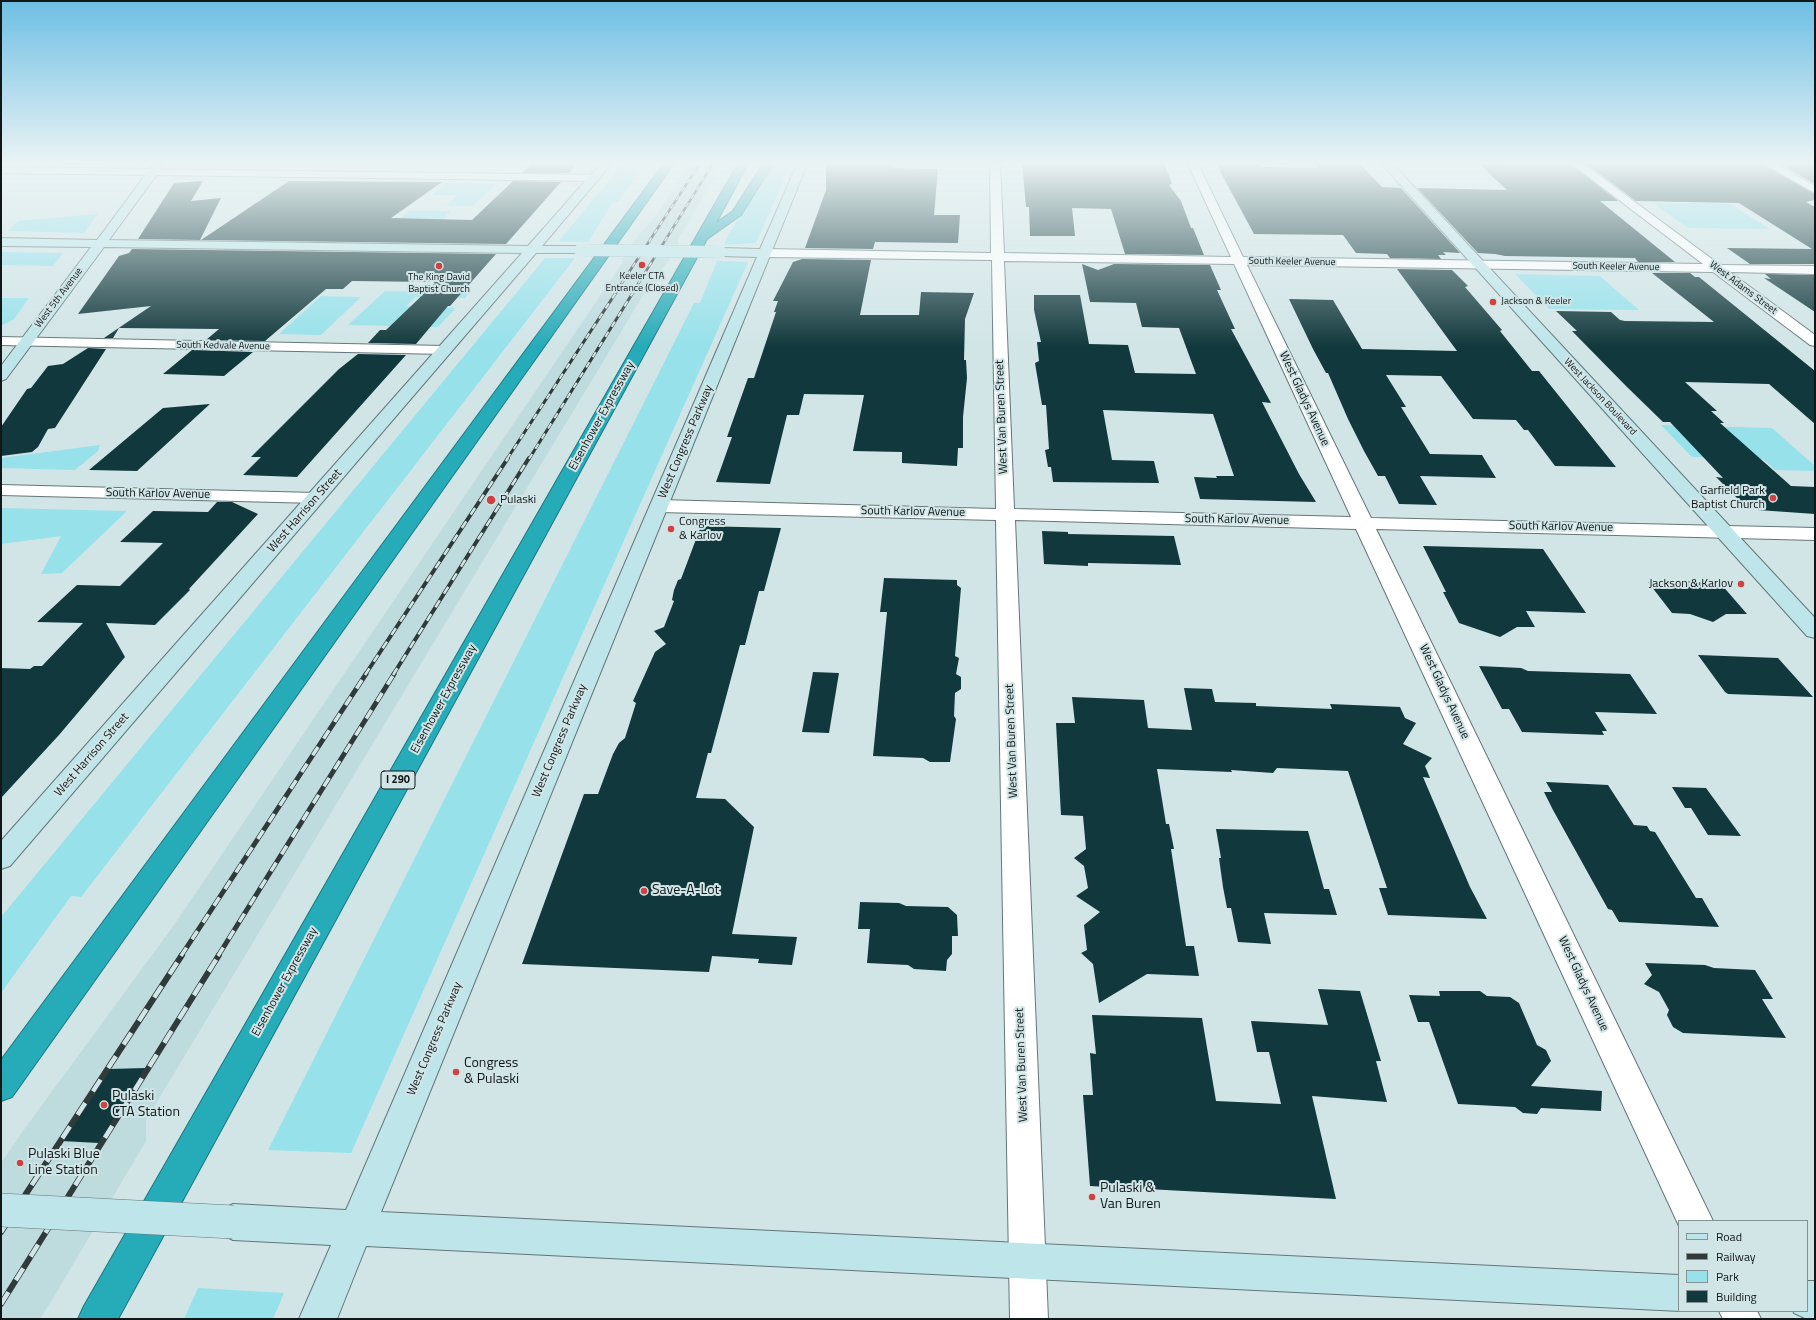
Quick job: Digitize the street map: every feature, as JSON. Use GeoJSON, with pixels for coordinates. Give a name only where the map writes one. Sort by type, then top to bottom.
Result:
{"type":"FeatureCollection","features":[{"type":"Feature","properties":{"kind":"highway"},"geometry":{"type":"LineString","coordinates":[[1,1086],[626,224]]}},
{"type":"Feature","properties":{"kind":"highway","name":"Eisenhower Expressway"},"geometry":{"type":"LineString","coordinates":[[97,1319],[710,224]]}},
{"type":"Feature","properties":{"kind":"highway"},"geometry":{"type":"LineString","coordinates":[[700,241],[723,224]]}},
{"type":"Feature","properties":{"kind":"street","name":"West 5th Avenue"},"geometry":{"type":"LineString","coordinates":[[1,376],[115,224]]}},
{"type":"Feature","properties":{"kind":"street","name":"West Harrison Street"},"geometry":{"type":"LineString","coordinates":[[1,859],[555,224]]}},
{"type":"Feature","properties":{"kind":"street","name":"West Congress Parkway"},"geometry":{"type":"LineString","coordinates":[[318,1319],[777,224]]}},
{"type":"Feature","properties":{"kind":"street","name":"West Van Buren Street"},"geometry":{"type":"LineString","coordinates":[[996,224],[1029,1319]]}},
{"type":"Feature","properties":{"kind":"street","name":"West Gladys Avenue"},"geometry":{"type":"LineString","coordinates":[[1221,224],[1695,1220]]}},
{"type":"Feature","properties":{"kind":"street","name":"West Jackson Boulevard"},"geometry":{"type":"LineString","coordinates":[[1441,224],[1815,631]]}},
{"type":"Feature","properties":{"kind":"street","name":"West Adams Street"},"geometry":{"type":"LineString","coordinates":[[1656,224],[1815,342]]}},
{"type":"Feature","properties":{"kind":"street","name":"South Keeler Avenue"},"geometry":{"type":"LineString","coordinates":[[1,242],[1815,270]]}},
{"type":"Feature","properties":{"kind":"street","name":"South Kedvale Avenue"},"geometry":{"type":"LineString","coordinates":[[1,341],[446,350]]}},
{"type":"Feature","properties":{"kind":"street","name":"South Karlov Avenue"},"geometry":{"type":"LineString","coordinates":[[1,490],[316,498]]}},
{"type":"Feature","properties":{"kind":"street","name":"South Karlov Avenue"},"geometry":{"type":"LineString","coordinates":[[659,506],[1815,534]]}},
{"type":"Feature","properties":{"kind":"street"},"geometry":{"type":"LineString","coordinates":[[1,1210],[1678,1293]]}},
{"type":"Feature","properties":{"kind":"shaded area"},"geometry":{"type":"Polygon","coordinates":[[[648,224],[687,224],[677,241],[679,243],[669,260],[642,297],[146,1120],[146,1141],[40,1319],[1,1319],[1,1163],[174,925],[623,262],[622,259],[632,243],[648,224]]]}},
{"type":"Feature","properties":{"kind":"green space"},"geometry":{"type":"Polygon","coordinates":[[[15,224],[91,224],[84,233],[8,231],[15,224]]]}},
{"type":"Feature","properties":{"kind":"green space"},"geometry":{"type":"Polygon","coordinates":[[[394,224],[438,224],[424,238],[379,237],[394,224]]]}},
{"type":"Feature","properties":{"kind":"green space"},"geometry":{"type":"Polygon","coordinates":[[[573,224],[600,224],[588,242],[559,241],[573,224]]]}},
{"type":"Feature","properties":{"kind":"green space"},"geometry":{"type":"Polygon","coordinates":[[[735,224],[765,224],[756,243],[724,245],[735,224]]]}},
{"type":"Feature","properties":{"kind":"green space"},"geometry":{"type":"Polygon","coordinates":[[[1682,224],[1761,224],[1770,229],[1688,228],[1682,224]]]}},
{"type":"Feature","properties":{"kind":"green space"},"geometry":{"type":"Polygon","coordinates":[[[1,252],[63,253],[53,266],[1,265],[1,252]]]}},
{"type":"Feature","properties":{"kind":"green space"},"geometry":{"type":"Polygon","coordinates":[[[545,258],[575,258],[81,897],[71,896],[1,993],[1,917],[545,258]]]}},
{"type":"Feature","properties":{"kind":"green space"},"geometry":{"type":"Polygon","coordinates":[[[717,261],[748,262],[351,1153],[268,1150],[694,303],[700,303],[717,261]]]}},
{"type":"Feature","properties":{"kind":"green space"},"geometry":{"type":"Polygon","coordinates":[[[1515,274],[1600,276],[1639,310],[1549,309],[1515,274]]]}},
{"type":"Feature","properties":{"kind":"green space"},"geometry":{"type":"Polygon","coordinates":[[[385,291],[469,293],[465,298],[416,297],[406,306],[456,308],[438,327],[348,325],[385,291]]]}},
{"type":"Feature","properties":{"kind":"green space"},"geometry":{"type":"Polygon","coordinates":[[[321,296],[361,297],[321,335],[279,334],[321,296]]]}},
{"type":"Feature","properties":{"kind":"green space"},"geometry":{"type":"Polygon","coordinates":[[[1,298],[29,298],[14,319],[1,326],[1,298]]]}},
{"type":"Feature","properties":{"kind":"green space"},"geometry":{"type":"Polygon","coordinates":[[[1661,425],[1772,428],[1815,466],[1815,471],[1775,470],[1763,459],[1692,457],[1661,425]]]}},
{"type":"Feature","properties":{"kind":"green space"},"geometry":{"type":"Polygon","coordinates":[[[100,445],[98,451],[75,470],[1,468],[1,458],[100,445]]]}},
{"type":"Feature","properties":{"kind":"green space"},"geometry":{"type":"Polygon","coordinates":[[[1,508],[127,511],[62,573],[41,574],[61,536],[1,544],[1,508]]]}},
{"type":"Feature","properties":{"kind":"green space"},"geometry":{"type":"Polygon","coordinates":[[[198,1288],[284,1293],[273,1319],[184,1319],[198,1288]]]}},
{"type":"Feature","properties":{"kind":"building"},"geometry":{"type":"Polygon","coordinates":[[[148,224],[208,224],[200,240],[138,239],[148,224]]]}},
{"type":"Feature","properties":{"kind":"building"},"geometry":{"type":"Polygon","coordinates":[[[225,224],[524,224],[506,244],[201,240],[225,224]]]}},
{"type":"Feature","properties":{"kind":"building"},"geometry":{"type":"Polygon","coordinates":[[[814,224],[959,224],[958,243],[875,242],[873,249],[805,248],[814,224]]]}},
{"type":"Feature","properties":{"kind":"building"},"geometry":{"type":"Polygon","coordinates":[[[1030,224],[1074,224],[1075,236],[1030,236],[1030,224]]]}},
{"type":"Feature","properties":{"kind":"building"},"geometry":{"type":"Polygon","coordinates":[[[1116,224],[1189,224],[1191,228],[1193,228],[1204,255],[1125,254],[1116,224]]]}},
{"type":"Feature","properties":{"kind":"building"},"geometry":{"type":"Polygon","coordinates":[[[1248,224],[1433,224],[1460,253],[1443,252],[1446,255],[1438,255],[1441,259],[1390,258],[1387,254],[1356,253],[1343,235],[1254,234],[1248,224]]]}},
{"type":"Feature","properties":{"kind":"building"},"geometry":{"type":"Polygon","coordinates":[[[1450,224],[1628,224],[1675,262],[1638,262],[1635,258],[1505,256],[1478,253],[1450,224]]]}},
{"type":"Feature","properties":{"kind":"building"},"geometry":{"type":"Polygon","coordinates":[[[1772,224],[1815,224],[1815,264],[1750,264],[1727,248],[1812,249],[1772,224]]]}},
{"type":"Feature","properties":{"kind":"building"},"geometry":{"type":"Polygon","coordinates":[[[132,249],[496,254],[450,306],[448,306],[416,344],[368,343],[380,330],[386,330],[435,283],[433,282],[352,281],[343,289],[326,289],[265,341],[206,340],[219,329],[119,328],[113,338],[104,338],[151,306],[78,314],[119,256],[129,253],[132,249]]]}},
{"type":"Feature","properties":{"kind":"building"},"geometry":{"type":"Polygon","coordinates":[[[802,259],[871,260],[860,315],[919,315],[921,292],[974,293],[965,319],[964,360],[966,360],[967,378],[963,417],[963,448],[958,448],[957,466],[902,463],[902,452],[853,451],[864,395],[804,394],[799,415],[787,415],[770,484],[716,482],[732,437],[727,437],[748,378],[754,378],[776,312],[774,312],[778,301],[773,301],[793,262],[802,259]]]}},
{"type":"Feature","properties":{"kind":"building"},"geometry":{"type":"Polygon","coordinates":[[[1082,264],[1098,270],[1114,264],[1210,265],[1221,290],[1217,290],[1235,329],[1231,329],[1271,403],[1262,402],[1299,474],[1316,502],[1200,499],[1194,477],[1217,478],[1216,476],[1234,476],[1213,414],[1103,410],[1112,460],[1154,461],[1159,483],[1053,482],[1051,467],[1048,467],[1045,450],[1049,449],[1046,405],[1042,405],[1035,363],[1039,361],[1037,342],[1041,342],[1034,310],[1034,295],[1080,295],[1089,344],[1128,345],[1135,373],[1196,374],[1179,328],[1142,327],[1136,303],[1090,302],[1082,264]]]}},
{"type":"Feature","properties":{"kind":"building"},"geometry":{"type":"Polygon","coordinates":[[[1397,269],[1452,270],[1468,286],[1465,287],[1502,330],[1500,331],[1532,371],[1539,371],[1616,467],[1555,466],[1528,430],[1524,430],[1516,420],[1473,419],[1441,376],[1386,375],[1406,407],[1401,407],[1430,454],[1482,455],[1496,478],[1420,476],[1437,505],[1399,504],[1385,476],[1378,476],[1364,451],[1328,373],[1326,373],[1313,349],[1289,299],[1333,300],[1362,349],[1457,351],[1397,269]]]}},
{"type":"Feature","properties":{"kind":"building"},"geometry":{"type":"Polygon","coordinates":[[[1652,273],[1690,273],[1695,277],[1699,277],[1815,371],[1815,424],[1769,384],[1685,382],[1717,411],[1711,411],[1724,423],[1720,423],[1791,486],[1815,487],[1815,514],[1758,510],[1751,504],[1743,504],[1716,477],[1723,478],[1670,422],[1663,422],[1626,386],[1572,331],[1577,331],[1556,311],[1611,312],[1620,320],[1625,321],[1714,322],[1652,273]]]}},
{"type":"Feature","properties":{"kind":"building"},"geometry":{"type":"Polygon","coordinates":[[[1765,274],[1815,275],[1815,312],[1764,278],[1771,279],[1765,274]]]}},
{"type":"Feature","properties":{"kind":"building"},"geometry":{"type":"Polygon","coordinates":[[[88,348],[106,349],[55,428],[48,429],[38,447],[32,452],[1,456],[1,427],[27,389],[31,388],[48,366],[63,364],[88,348]]]}},
{"type":"Feature","properties":{"kind":"building"},"geometry":{"type":"Polygon","coordinates":[[[192,350],[253,352],[224,376],[163,374],[192,350]]]}},
{"type":"Feature","properties":{"kind":"building"},"geometry":{"type":"Polygon","coordinates":[[[358,354],[406,355],[297,477],[243,475],[261,457],[251,457],[339,369],[358,354]]]}},
{"type":"Feature","properties":{"kind":"building"},"geometry":{"type":"Polygon","coordinates":[[[210,404],[137,471],[89,470],[163,408],[210,404]]]}},
{"type":"Feature","properties":{"kind":"building"},"geometry":{"type":"Polygon","coordinates":[[[217,502],[232,502],[258,514],[189,589],[190,590],[155,625],[106,623],[125,657],[59,735],[1,798],[1,668],[30,669],[34,666],[42,666],[83,623],[37,622],[77,585],[120,586],[163,543],[120,542],[153,511],[208,512],[217,502]]]}},
{"type":"Feature","properties":{"kind":"building"},"geometry":{"type":"Polygon","coordinates":[[[701,526],[781,528],[764,591],[759,591],[745,645],[740,645],[711,753],[708,753],[696,798],[725,799],[754,827],[732,934],[797,937],[792,965],[758,963],[759,959],[712,956],[709,972],[522,964],[584,794],[598,794],[613,754],[619,743],[625,738],[636,703],[633,701],[655,652],[666,644],[654,631],[664,627],[674,601],[672,600],[674,590],[678,580],[681,579],[701,526]]]}},
{"type":"Feature","properties":{"kind":"building"},"geometry":{"type":"Polygon","coordinates":[[[1042,531],[1068,532],[1068,534],[1174,536],[1181,565],[1088,563],[1088,566],[1044,564],[1042,531]]]}},
{"type":"Feature","properties":{"kind":"building"},"geometry":{"type":"Polygon","coordinates":[[[1423,546],[1543,549],[1586,613],[1526,611],[1535,627],[1517,627],[1500,637],[1459,623],[1443,592],[1446,592],[1423,546]]]}},
{"type":"Feature","properties":{"kind":"building"},"geometry":{"type":"Polygon","coordinates":[[[884,578],[957,580],[957,585],[961,588],[955,656],[959,658],[956,674],[961,677],[961,689],[955,693],[954,716],[956,719],[950,762],[930,762],[923,758],[873,756],[887,612],[880,612],[884,578]]]}},
{"type":"Feature","properties":{"kind":"building"},"geometry":{"type":"Polygon","coordinates":[[[1685,581],[1721,584],[1747,614],[1726,614],[1713,622],[1690,614],[1672,613],[1648,582],[1683,583],[1685,581]]]}},
{"type":"Feature","properties":{"kind":"building"},"geometry":{"type":"Polygon","coordinates":[[[1698,655],[1778,658],[1813,697],[1728,694],[1698,655]]]}},
{"type":"Feature","properties":{"kind":"building"},"geometry":{"type":"Polygon","coordinates":[[[1479,666],[1521,668],[1528,671],[1630,674],[1657,714],[1595,712],[1607,731],[1602,731],[1604,735],[1522,732],[1509,709],[1502,709],[1479,666]]]}},
{"type":"Feature","properties":{"kind":"building"},"geometry":{"type":"Polygon","coordinates":[[[813,672],[839,673],[829,733],[802,732],[813,672]]]}},
{"type":"Feature","properties":{"kind":"building"},"geometry":{"type":"Polygon","coordinates":[[[1184,688],[1212,689],[1215,702],[1256,703],[1256,706],[1332,709],[1330,704],[1400,707],[1405,718],[1416,723],[1403,744],[1432,758],[1425,766],[1430,778],[1423,777],[1470,887],[1487,919],[1388,915],[1379,888],[1387,888],[1348,771],[1277,768],[1273,773],[1231,770],[1232,772],[1157,769],[1166,824],[1169,824],[1174,849],[1171,849],[1186,946],[1194,946],[1199,976],[1147,974],[1099,1003],[1093,964],[1081,953],[1087,950],[1084,925],[1100,912],[1076,896],[1088,888],[1084,866],[1074,858],[1086,849],[1083,816],[1061,815],[1056,723],[1075,723],[1072,697],[1144,700],[1148,728],[1192,730],[1184,688]]]}},
{"type":"Feature","properties":{"kind":"building"},"geometry":{"type":"Polygon","coordinates":[[[1546,782],[1608,785],[1634,825],[1647,826],[1650,831],[1655,832],[1696,898],[1702,898],[1719,927],[1619,922],[1612,910],[1608,909],[1553,810],[1544,792],[1552,792],[1546,782]]]}},
{"type":"Feature","properties":{"kind":"building"},"geometry":{"type":"Polygon","coordinates":[[[1672,787],[1706,788],[1741,836],[1708,835],[1691,808],[1685,808],[1672,787]]]}},
{"type":"Feature","properties":{"kind":"building"},"geometry":{"type":"Polygon","coordinates":[[[1216,829],[1308,831],[1324,889],[1329,889],[1337,915],[1264,913],[1271,944],[1238,942],[1231,908],[1227,908],[1216,829]]]}},
{"type":"Feature","properties":{"kind":"building"},"geometry":{"type":"Polygon","coordinates":[[[860,902],[899,903],[906,906],[948,907],[957,915],[958,936],[952,936],[952,954],[947,960],[946,971],[914,969],[908,965],[867,963],[870,929],[858,929],[860,902]]]}},
{"type":"Feature","properties":{"kind":"building"},"geometry":{"type":"Polygon","coordinates":[[[1645,963],[1705,965],[1714,968],[1755,970],[1773,999],[1762,999],[1786,1038],[1683,1033],[1673,1027],[1667,1015],[1669,1010],[1659,992],[1644,984],[1652,975],[1645,963]]]}},
{"type":"Feature","properties":{"kind":"building"},"geometry":{"type":"Polygon","coordinates":[[[1318,989],[1360,991],[1381,1061],[1376,1061],[1387,1102],[1312,1096],[1336,1199],[1090,1186],[1083,1095],[1093,1095],[1090,1053],[1096,1054],[1092,1015],[1202,1018],[1216,1101],[1281,1104],[1269,1052],[1257,1052],[1251,1021],[1328,1025],[1318,989]]]}},
{"type":"Feature","properties":{"kind":"building"},"geometry":{"type":"Polygon","coordinates":[[[1439,991],[1480,991],[1487,996],[1510,997],[1519,1003],[1537,1045],[1546,1050],[1551,1061],[1531,1086],[1602,1091],[1601,1111],[1541,1108],[1537,1114],[1523,1113],[1515,1107],[1458,1104],[1429,1022],[1418,1022],[1409,995],[1440,996],[1439,991]]]}},
{"type":"Feature","properties":{"kind":"building","name":"Pulaski CTA Station"},"geometry":{"type":"Polygon","coordinates":[[[146,1068],[99,1143],[61,1141],[109,1069],[146,1068]]]}},
{"type":"Feature","properties":{"kind":"railway"},"geometry":{"type":"LineString","coordinates":[[616,292],[661,224]]}},
{"type":"Feature","properties":{"kind":"railway"},"geometry":{"type":"LineString","coordinates":[[633,292],[676,224]]}},
{"type":"Feature","properties":{"kind":"railway"},"geometry":{"type":"LineString","coordinates":[[507,459],[617,291]]}},
{"type":"Feature","properties":{"kind":"railway"},"geometry":{"type":"LineString","coordinates":[[529,459],[634,291]]}},
{"type":"Feature","properties":{"kind":"railway"},"geometry":{"type":"LineString","coordinates":[[365,675],[508,458]]}},
{"type":"Feature","properties":{"kind":"railway"},"geometry":{"type":"LineString","coordinates":[[393,675],[529,458]]}},
{"type":"Feature","properties":{"kind":"railway"},"geometry":{"type":"LineString","coordinates":[[181,956],[366,674]]}},
{"type":"Feature","properties":{"kind":"railway"},"geometry":{"type":"LineString","coordinates":[[218,956],[394,674]]}},
{"type":"Feature","properties":{"kind":"railway"},"geometry":{"type":"LineString","coordinates":[[1,1232],[182,955]]}},
{"type":"Feature","properties":{"kind":"railway"},"geometry":{"type":"LineString","coordinates":[[1,1304],[219,955]]}},
{"type":"Feature","properties":{"kind":"place","name":"Keeler CTA Entrance (Closed)"},"geometry":{"type":"Point","coordinates":[642,265]}},
{"type":"Feature","properties":{"kind":"place","name":"The King David Baptist Church"},"geometry":{"type":"Point","coordinates":[439,266]}},
{"type":"Feature","properties":{"kind":"place","name":"Jackson & Keeler"},"geometry":{"type":"Point","coordinates":[1493,302]}},
{"type":"Feature","properties":{"kind":"place","name":"Garfield Park Baptist Church"},"geometry":{"type":"Point","coordinates":[1773,498]}},
{"type":"Feature","properties":{"kind":"place","name":"Pulaski"},"geometry":{"type":"Point","coordinates":[491,500]}},
{"type":"Feature","properties":{"kind":"place","name":"Congress & Karlov"},"geometry":{"type":"Point","coordinates":[671,529]}},
{"type":"Feature","properties":{"kind":"place","name":"Jackson & Karlov"},"geometry":{"type":"Point","coordinates":[1741,584]}},
{"type":"Feature","properties":{"kind":"place","name":"Save-A-Lot"},"geometry":{"type":"Point","coordinates":[644,891]}},
{"type":"Feature","properties":{"kind":"place","name":"Congress & Pulaski"},"geometry":{"type":"Point","coordinates":[456,1072]}},
{"type":"Feature","properties":{"kind":"place","name":"Pulaski CTA Station"},"geometry":{"type":"Point","coordinates":[104,1105]}},
{"type":"Feature","properties":{"kind":"place","name":"Pulaski Blue Line Station"},"geometry":{"type":"Point","coordinates":[20,1163]}},
{"type":"Feature","properties":{"kind":"place","name":"Pulaski & Van Buren"},"geometry":{"type":"Point","coordinates":[1092,1197]}}]}
